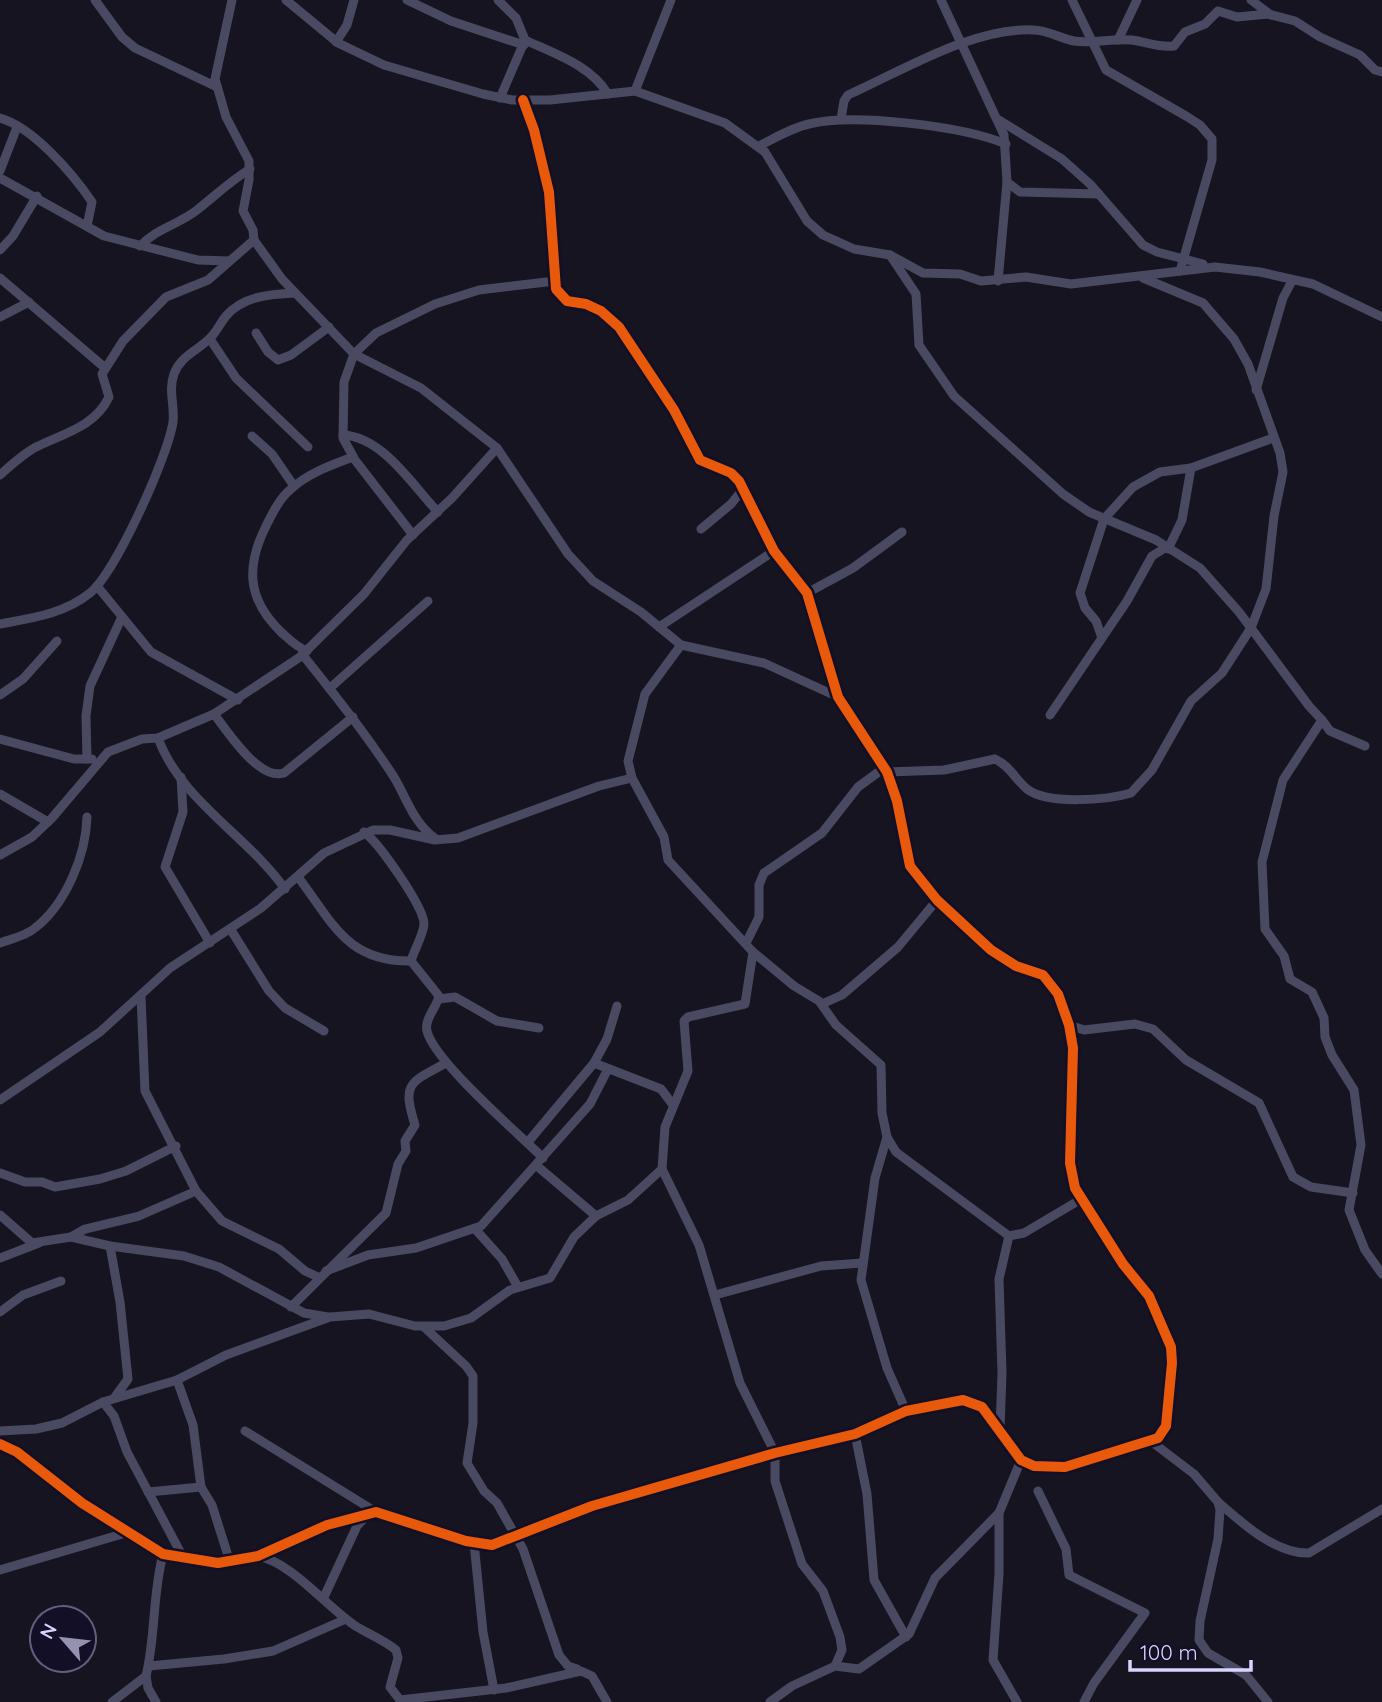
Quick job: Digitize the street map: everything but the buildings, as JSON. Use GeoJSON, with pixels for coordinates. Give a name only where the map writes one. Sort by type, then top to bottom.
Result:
{"type":"FeatureCollection","features":[{"type":"Feature","properties":{"kind":"street"},"geometry":{"type":"LineString","coordinates":[[95,0],[121,37],[135,48],[217,87]]}},
{"type":"Feature","properties":{"kind":"street"},"geometry":{"type":"LineString","coordinates":[[232,0],[215,79],[250,169],[243,211],[253,230],[254,240],[295,293],[354,354],[421,388],[497,448],[576,564],[593,581],[623,598],[681,645],[764,663],[838,696]]}},
{"type":"Feature","properties":{"kind":"street"},"geometry":{"type":"LineString","coordinates":[[286,0],[336,42],[384,65],[500,98],[523,100],[635,91],[726,123],[760,146],[807,221],[822,235],[854,249],[890,255],[923,273],[960,274],[981,281],[1026,277],[1071,284],[1142,278],[1215,267]]}},
{"type":"Feature","properties":{"kind":"street"},"geometry":{"type":"LineString","coordinates":[[336,42],[347,24],[354,0]]}},
{"type":"Feature","properties":{"kind":"street"},"geometry":{"type":"LineString","coordinates":[[407,0],[451,21],[524,43],[586,69],[601,82],[608,93]]}},
{"type":"Feature","properties":{"kind":"street"},"geometry":{"type":"LineString","coordinates":[[498,0],[516,18],[524,43],[500,98]]}},
{"type":"Feature","properties":{"kind":"street"},"geometry":{"type":"LineString","coordinates":[[635,91],[671,0]]}},
{"type":"Feature","properties":{"kind":"street"},"geometry":{"type":"LineString","coordinates":[[941,0],[999,120],[1006,144],[1007,182],[998,281]]}},
{"type":"Feature","properties":{"kind":"street"},"geometry":{"type":"LineString","coordinates":[[1072,0],[1106,70],[1200,125],[1212,139],[1212,160],[1180,271]]}},
{"type":"Feature","properties":{"kind":"street"},"geometry":{"type":"LineString","coordinates":[[1118,40],[1137,0]]}},
{"type":"Feature","properties":{"kind":"street"},"geometry":{"type":"LineString","coordinates":[[1251,0],[1271,15]]}},
{"type":"Feature","properties":{"kind":"street"},"geometry":{"type":"LineString","coordinates":[[841,119],[844,101],[848,95],[961,44],[1029,29],[1052,32],[1076,41],[1118,40],[1166,47],[1178,43],[1185,32],[1205,24],[1218,11],[1237,17],[1271,15],[1295,22],[1360,55],[1375,70],[1382,72]]}},
{"type":"Feature","properties":{"kind":"street"},"geometry":{"type":"LineString","coordinates":[[245,1432],[372,1512],[474,1543],[492,1545],[580,1510],[775,1453],[855,1434],[906,1411],[963,1400],[975,1402],[1000,1429],[1021,1460],[1034,1466],[1065,1467],[1152,1442],[1166,1426],[1171,1347],[1149,1296],[1123,1264],[1075,1188],[1070,1163],[1073,1048],[1069,1025],[1052,983],[1042,975],[1002,959],[937,900],[918,878],[906,856],[899,808],[885,770],[838,696],[807,593],[774,551],[743,489],[731,473],[700,460],[674,410],[619,327],[594,307],[567,301],[556,289],[549,192],[534,130],[523,100]]}},
{"type":"Feature","properties":{"kind":"street"},"geometry":{"type":"LineString","coordinates":[[0,117],[17,127],[77,179],[92,202],[87,226]]}},
{"type":"Feature","properties":{"kind":"street"},"geometry":{"type":"LineString","coordinates":[[760,146],[808,124],[841,119],[936,127],[975,133],[1006,144]]}},
{"type":"Feature","properties":{"kind":"street"},"geometry":{"type":"LineString","coordinates":[[999,120],[1062,159],[1099,194],[1143,245],[1183,260],[1260,272],[1318,285],[1382,317]]}},
{"type":"Feature","properties":{"kind":"street"},"geometry":{"type":"LineString","coordinates":[[0,171],[17,127]]}},
{"type":"Feature","properties":{"kind":"street"},"geometry":{"type":"LineString","coordinates":[[140,246],[155,232],[195,212],[232,180],[250,169]]}},
{"type":"Feature","properties":{"kind":"street"},"geometry":{"type":"LineString","coordinates":[[0,178],[37,196],[104,236],[198,260],[229,261]]}},
{"type":"Feature","properties":{"kind":"street"},"geometry":{"type":"LineString","coordinates":[[1007,182],[1020,192],[1099,194]]}},
{"type":"Feature","properties":{"kind":"street"},"geometry":{"type":"LineString","coordinates":[[0,250],[13,236],[37,196]]}},
{"type":"Feature","properties":{"kind":"street"},"geometry":{"type":"LineString","coordinates":[[0,475],[30,451],[69,435],[93,417],[109,397],[102,379],[104,367],[123,341],[166,297],[208,280],[254,240]]}},
{"type":"Feature","properties":{"kind":"street"},"geometry":{"type":"LineString","coordinates":[[890,255],[916,294],[919,345],[954,396],[1038,475],[1104,519],[1156,540],[1199,568],[1251,628],[1330,731],[1365,746]]}},
{"type":"Feature","properties":{"kind":"street"},"geometry":{"type":"LineString","coordinates":[[0,278],[104,367]]}},
{"type":"Feature","properties":{"kind":"street"},"geometry":{"type":"LineString","coordinates":[[746,943],[759,917],[759,885],[764,873],[822,833],[858,787],[885,770],[944,770],[995,758],[1013,771],[1026,788],[1040,795],[1079,799],[1131,793],[1152,769],[1191,701],[1222,673],[1251,628],[1266,589],[1274,516],[1283,472],[1273,438],[1241,349],[1211,310],[1203,303],[1142,278]]}},
{"type":"Feature","properties":{"kind":"street"},"geometry":{"type":"LineString","coordinates":[[413,535],[353,457],[343,435],[344,382],[354,354],[376,333],[435,304],[479,290],[555,281]]}},
{"type":"Feature","properties":{"kind":"street"},"geometry":{"type":"LineString","coordinates":[[1256,390],[1283,298],[1292,281]]}},
{"type":"Feature","properties":{"kind":"street"},"geometry":{"type":"LineString","coordinates":[[0,624],[51,614],[71,606],[97,586],[124,543],[149,489],[173,423],[173,375],[184,358],[210,339],[238,305],[263,296],[295,293]]}},
{"type":"Feature","properties":{"kind":"street"},"geometry":{"type":"LineString","coordinates":[[0,317],[29,302]]}},
{"type":"Feature","properties":{"kind":"street"},"geometry":{"type":"LineString","coordinates":[[256,333],[268,352],[278,360],[291,355],[329,327]]}},
{"type":"Feature","properties":{"kind":"street"},"geometry":{"type":"LineString","coordinates":[[210,339],[236,379],[308,447]]}},
{"type":"Feature","properties":{"kind":"street"},"geometry":{"type":"LineString","coordinates":[[343,435],[357,436],[375,446],[438,512]]}},
{"type":"Feature","properties":{"kind":"street"},"geometry":{"type":"LineString","coordinates":[[252,436],[272,454],[294,486]]}},
{"type":"Feature","properties":{"kind":"street"},"geometry":{"type":"LineString","coordinates":[[1101,635],[1096,621],[1085,608],[1080,593],[1104,519],[1140,482],[1160,472],[1191,468],[1273,438]]}},
{"type":"Feature","properties":{"kind":"street"},"geometry":{"type":"LineString","coordinates":[[0,739],[87,760],[101,758],[124,745],[158,738],[214,714],[238,700],[304,652],[364,594],[413,535],[497,448]]}},
{"type":"Feature","properties":{"kind":"street"},"geometry":{"type":"LineString","coordinates":[[353,457],[306,478],[294,486],[275,508],[252,558],[254,589],[272,623],[304,652],[353,717],[394,778],[422,827],[438,840]]}},
{"type":"Feature","properties":{"kind":"street"},"geometry":{"type":"LineString","coordinates":[[1050,715],[1101,635],[1127,601],[1152,556],[1166,548],[1184,511],[1191,468]]}},
{"type":"Feature","properties":{"kind":"street"},"geometry":{"type":"LineString","coordinates":[[701,528],[731,504],[743,489]]}},
{"type":"Feature","properties":{"kind":"street"},"geometry":{"type":"LineString","coordinates":[[807,593],[853,568],[902,532]]}},
{"type":"Feature","properties":{"kind":"street"},"geometry":{"type":"LineString","coordinates":[[659,627],[774,551]]}},
{"type":"Feature","properties":{"kind":"street"},"geometry":{"type":"LineString","coordinates":[[97,586],[121,619],[151,652],[238,700]]}},
{"type":"Feature","properties":{"kind":"street"},"geometry":{"type":"LineString","coordinates":[[330,688],[428,601]]}},
{"type":"Feature","properties":{"kind":"street"},"geometry":{"type":"LineString","coordinates":[[87,760],[86,716],[90,686],[121,619]]}},
{"type":"Feature","properties":{"kind":"street"},"geometry":{"type":"LineString","coordinates":[[0,695],[23,679],[57,641]]}},
{"type":"Feature","properties":{"kind":"street"},"geometry":{"type":"LineString","coordinates":[[681,645],[645,694],[628,752],[632,778],[657,821],[672,866],[753,952],[822,1004],[836,1025],[881,1065],[882,1113],[887,1137],[896,1152],[1009,1236],[1024,1233],[1083,1198]]}},
{"type":"Feature","properties":{"kind":"street"},"geometry":{"type":"LineString","coordinates":[[214,714],[255,762],[268,774],[277,775],[353,717]]}},
{"type":"Feature","properties":{"kind":"street"},"geometry":{"type":"LineString","coordinates":[[1322,720],[1281,784],[1262,862],[1264,923],[1271,940],[1287,962],[1290,979],[1312,992],[1321,1006],[1328,1047],[1354,1090],[1361,1145],[1349,1210],[1353,1224],[1382,1274]]}},
{"type":"Feature","properties":{"kind":"street"},"geometry":{"type":"LineString","coordinates":[[158,738],[167,759],[181,776],[212,812],[264,862],[285,889]]}},
{"type":"Feature","properties":{"kind":"street"},"geometry":{"type":"LineString","coordinates":[[0,855],[32,837],[48,822],[75,793],[101,758]]}},
{"type":"Feature","properties":{"kind":"street"},"geometry":{"type":"LineString","coordinates":[[181,776],[183,812],[166,867],[210,943]]}},
{"type":"Feature","properties":{"kind":"street"},"geometry":{"type":"LineString","coordinates":[[0,1100],[100,1032],[142,997],[170,968],[231,930],[285,889],[324,853],[364,832],[390,830],[438,840],[458,838],[599,786],[632,778]]}},
{"type":"Feature","properties":{"kind":"street"},"geometry":{"type":"LineString","coordinates":[[1,798],[48,822]]}},
{"type":"Feature","properties":{"kind":"street"},"geometry":{"type":"LineString","coordinates":[[0,943],[34,929],[62,897],[86,837],[88,817]]}},
{"type":"Feature","properties":{"kind":"street"},"geometry":{"type":"LineString","coordinates":[[364,832],[394,867],[422,916],[423,928],[411,961],[415,969],[433,985],[439,999],[426,1026],[446,1063],[528,1142],[540,1162],[596,1216]]}},
{"type":"Feature","properties":{"kind":"street"},"geometry":{"type":"LineString","coordinates":[[298,877],[342,938],[386,961],[411,961]]}},
{"type":"Feature","properties":{"kind":"street"},"geometry":{"type":"LineString","coordinates":[[822,1004],[842,995],[898,947],[937,900]]}},
{"type":"Feature","properties":{"kind":"street"},"geometry":{"type":"LineString","coordinates":[[231,930],[269,991],[285,1008],[324,1031]]}},
{"type":"Feature","properties":{"kind":"street"},"geometry":{"type":"LineString","coordinates":[[753,952],[745,1004],[685,1019],[688,1072],[673,1105],[662,1141],[662,1168],[699,1245],[740,1383],[775,1453],[775,1482],[802,1564],[823,1591],[840,1637],[842,1650],[835,1666]]}},
{"type":"Feature","properties":{"kind":"street"},"geometry":{"type":"LineString","coordinates":[[142,997],[144,1088],[176,1146],[196,1191],[222,1221],[279,1249],[305,1271],[322,1274],[368,1255],[416,1248],[432,1240],[476,1230],[590,1104],[608,1069]]}},
{"type":"Feature","properties":{"kind":"street"},"geometry":{"type":"LineString","coordinates":[[439,999],[455,997],[497,1021],[539,1028]]}},
{"type":"Feature","properties":{"kind":"street"},"geometry":{"type":"LineString","coordinates":[[528,1142],[594,1063],[607,1039],[617,1006]]}},
{"type":"Feature","properties":{"kind":"street"},"geometry":{"type":"LineString","coordinates":[[1069,1025],[1084,1030],[1135,1024],[1153,1029],[1186,1060],[1259,1103],[1293,1177],[1311,1187],[1353,1193]]}},
{"type":"Feature","properties":{"kind":"street"},"geometry":{"type":"LineString","coordinates":[[291,1307],[386,1213],[398,1164],[406,1151],[405,1141],[415,1125],[407,1104],[411,1088],[420,1077],[446,1063]]}},
{"type":"Feature","properties":{"kind":"street"},"geometry":{"type":"LineString","coordinates":[[594,1063],[661,1089],[673,1105]]}},
{"type":"Feature","properties":{"kind":"street"},"geometry":{"type":"LineString","coordinates":[[887,1137],[875,1178],[862,1263],[863,1293],[887,1368],[906,1411]]}},
{"type":"Feature","properties":{"kind":"street"},"geometry":{"type":"LineString","coordinates":[[0,1173],[25,1182],[42,1182],[55,1187],[126,1171],[176,1146]]}},
{"type":"Feature","properties":{"kind":"street"},"geometry":{"type":"LineString","coordinates":[[71,1237],[211,1263],[304,1313],[330,1317],[369,1314],[424,1327],[444,1326],[471,1318],[518,1287],[551,1278],[574,1237],[596,1216],[628,1200],[662,1168]]}},
{"type":"Feature","properties":{"kind":"street"},"geometry":{"type":"LineString","coordinates":[[0,1258],[41,1242],[71,1237],[85,1229],[139,1216],[196,1191]]}},
{"type":"Feature","properties":{"kind":"street"},"geometry":{"type":"LineString","coordinates":[[0,1215],[27,1240],[41,1242]]}},
{"type":"Feature","properties":{"kind":"street"},"geometry":{"type":"LineString","coordinates":[[476,1230],[502,1259],[518,1287]]}},
{"type":"Feature","properties":{"kind":"street"},"geometry":{"type":"LineString","coordinates":[[1000,1429],[1002,1373],[999,1279],[1009,1236]]}},
{"type":"Feature","properties":{"kind":"street"},"geometry":{"type":"LineString","coordinates":[[110,1246],[120,1302],[128,1379],[114,1398]]}},
{"type":"Feature","properties":{"kind":"street"},"geometry":{"type":"LineString","coordinates":[[715,1295],[821,1266],[862,1263]]}},
{"type":"Feature","properties":{"kind":"street"},"geometry":{"type":"LineString","coordinates":[[0,1312],[23,1295],[61,1280]]}},
{"type":"Feature","properties":{"kind":"street"},"geometry":{"type":"LineString","coordinates":[[0,1431],[50,1426],[71,1420],[103,1402],[177,1380],[226,1355],[330,1317]]}},
{"type":"Feature","properties":{"kind":"street"},"geometry":{"type":"LineString","coordinates":[[424,1327],[466,1366],[473,1376],[473,1423],[467,1463],[484,1491],[497,1503],[516,1537],[541,1596],[559,1655],[568,1665],[592,1676],[607,1702]]}},
{"type":"Feature","properties":{"kind":"street"},"geometry":{"type":"LineString","coordinates":[[177,1380],[193,1425],[201,1487],[215,1514],[230,1562]]}},
{"type":"Feature","properties":{"kind":"street"},"geometry":{"type":"LineString","coordinates":[[103,1402],[114,1416],[148,1492],[184,1559]]}},
{"type":"Feature","properties":{"kind":"street"},"geometry":{"type":"LineString","coordinates":[[855,1434],[867,1494],[874,1580],[906,1637]]}},
{"type":"Feature","properties":{"kind":"street"},"geometry":{"type":"LineString","coordinates":[[1152,1442],[1194,1474],[1241,1523],[1297,1553],[1309,1553],[1382,1509]]}},
{"type":"Feature","properties":{"kind":"street"},"geometry":{"type":"LineString","coordinates":[[0,1444],[17,1452],[82,1503],[163,1554],[184,1559],[230,1562],[258,1556],[327,1525],[372,1512]]}},
{"type":"Feature","properties":{"kind":"street"},"geometry":{"type":"LineString","coordinates":[[770,1702],[792,1686],[835,1666],[859,1668],[906,1637],[935,1578],[999,1513],[1021,1460]]}},
{"type":"Feature","properties":{"kind":"street"},"geometry":{"type":"LineString","coordinates":[[148,1492],[201,1487]]}},
{"type":"Feature","properties":{"kind":"street"},"geometry":{"type":"LineString","coordinates":[[1038,1491],[1066,1549],[1069,1575],[1145,1613],[1094,1683],[1084,1702]]}},
{"type":"Feature","properties":{"kind":"street"},"geometry":{"type":"LineString","coordinates":[[1218,1502],[1218,1539],[1200,1621],[1199,1640],[1208,1653],[1246,1675],[1268,1702]]}},
{"type":"Feature","properties":{"kind":"street"},"geometry":{"type":"LineString","coordinates":[[324,1597],[357,1526],[372,1512]]}},
{"type":"Feature","properties":{"kind":"street"},"geometry":{"type":"LineString","coordinates":[[999,1513],[999,1574],[993,1660],[1017,1702]]}},
{"type":"Feature","properties":{"kind":"street"},"geometry":{"type":"LineString","coordinates":[[0,1570],[129,1532]]}},
{"type":"Feature","properties":{"kind":"street"},"geometry":{"type":"LineString","coordinates":[[474,1543],[483,1632],[494,1689]]}},
{"type":"Feature","properties":{"kind":"street"},"geometry":{"type":"LineString","coordinates":[[156,1702],[148,1688],[148,1671],[153,1643],[153,1608],[163,1554]]}},
{"type":"Feature","properties":{"kind":"street"},"geometry":{"type":"LineString","coordinates":[[258,1556],[272,1560],[324,1597],[346,1619],[396,1650],[398,1658],[390,1687],[396,1697],[405,1700],[427,1700],[580,1671]]}},
{"type":"Feature","properties":{"kind":"street"},"geometry":{"type":"LineString","coordinates":[[113,1702],[148,1671],[272,1651],[346,1619]]}},
{"type":"Feature","properties":{"kind":"cycle path"},"geometry":{"type":"LineString","coordinates":[[0,1444],[17,1452],[82,1503],[163,1554],[218,1563],[258,1556],[327,1525],[376,1512],[466,1541],[492,1545],[592,1506],[775,1453],[855,1434],[906,1411],[963,1400],[982,1407],[1021,1460],[1034,1466],[1065,1467],[1158,1438],[1166,1426],[1171,1347],[1149,1296],[1123,1264],[1075,1188],[1070,1163],[1073,1048],[1069,1025],[1058,994],[1043,975],[1016,966],[991,950],[937,900],[910,866],[897,801],[887,772],[838,697],[807,593],[774,551],[739,481],[731,473],[700,460],[674,410],[619,327],[601,311],[586,304],[567,301],[556,289],[549,192],[534,130],[523,100]]}}]}
